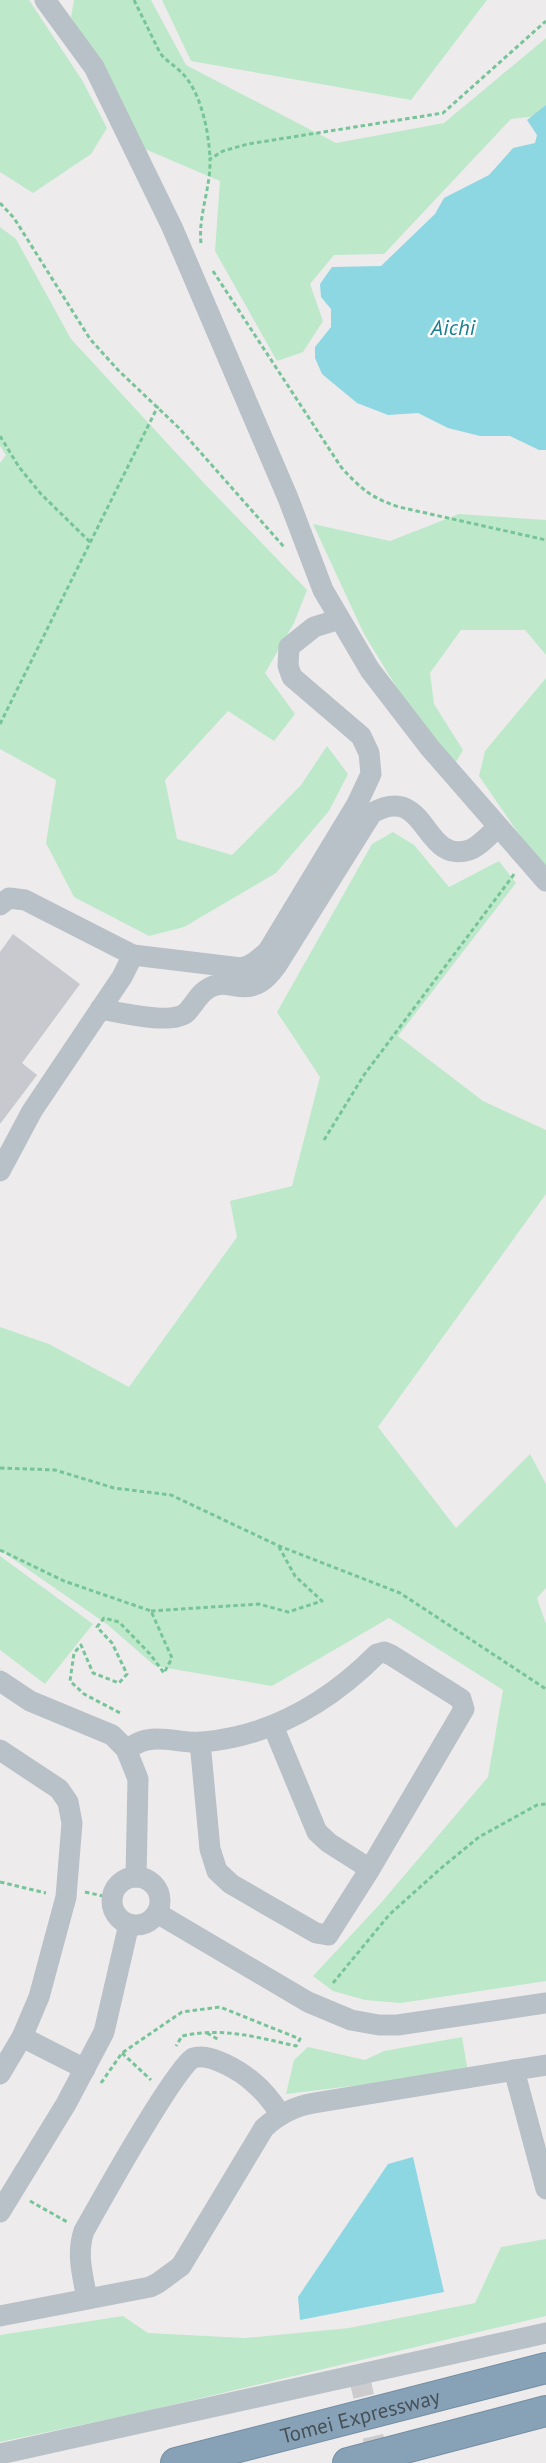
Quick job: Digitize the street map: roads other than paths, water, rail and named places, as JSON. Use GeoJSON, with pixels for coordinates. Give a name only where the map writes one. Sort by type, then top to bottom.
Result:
{"type":"FeatureCollection","features":[{"type":"Feature","properties":{"kind":"highway","name":"Tomei Expressway"},"geometry":{"type":"LineString","coordinates":[[176,2463],[546,2368]]}},
{"type":"Feature","properties":{"kind":"highway","name":"Tomei Expressway"},"geometry":{"type":"LineString","coordinates":[[348,2463],[546,2411]]}},
{"type":"Feature","properties":{"kind":"street"},"geometry":{"type":"LineString","coordinates":[[45,0],[94,67],[172,227],[288,498],[323,590],[370,670],[430,748],[546,881]]}},
{"type":"Feature","properties":{"kind":"street"},"geometry":{"type":"LineString","coordinates":[[0,905],[9,898],[25,900],[133,955],[241,968],[253,964],[268,951],[357,804],[371,774],[369,753],[361,736],[292,677],[288,666],[289,647],[314,627],[340,619]]}},
{"type":"Feature","properties":{"kind":"street"},"geometry":{"type":"LineString","coordinates":[[100,1009],[154,1018],[178,1017],[185,1014],[207,988],[215,985],[247,988],[262,983],[277,964],[372,813],[382,807],[405,806],[448,851],[471,849],[498,827]]}},
{"type":"Feature","properties":{"kind":"street"},"geometry":{"type":"LineString","coordinates":[[0,1171],[32,1112],[122,977],[133,955]]}},
{"type":"Feature","properties":{"kind":"street"},"geometry":{"type":"LineString","coordinates":[[126,1749],[149,1739],[200,1742],[234,1737],[273,1726],[334,1693],[377,1654],[383,1652],[463,1702],[464,1709],[331,1933],[324,1935],[316,1933],[224,1878],[217,1871],[212,1856],[200,1742]]}},
{"type":"Feature","properties":{"kind":"street"},"geometry":{"type":"LineString","coordinates":[[0,1681],[30,1701],[112,1736],[126,1749],[138,1779],[136,1877]]}},
{"type":"Feature","properties":{"kind":"street"},"geometry":{"type":"LineString","coordinates":[[273,1726],[317,1832],[329,1843],[370,1869]]}},
{"type":"Feature","properties":{"kind":"street"},"geometry":{"type":"LineString","coordinates":[[0,1750],[59,1789],[68,1802],[72,1822],[66,1892],[36,2010],[0,2074]]}},
{"type":"Feature","properties":{"kind":"street"},"geometry":{"type":"LineString","coordinates":[[136,1877],[147,1879],[159,1890],[161,1899],[158,1913],[144,1924],[129,1924],[117,1916],[113,1909],[112,1898],[117,1886],[123,1880],[136,1877]]}},
{"type":"Feature","properties":{"kind":"street"},"geometry":{"type":"LineString","coordinates":[[158,1913],[308,2002],[351,2020],[379,2025],[398,2025],[546,2003]]}},
{"type":"Feature","properties":{"kind":"street"},"geometry":{"type":"LineString","coordinates":[[5,2201],[85,2069],[104,2032],[129,1924]]}},
{"type":"Feature","properties":{"kind":"street"},"geometry":{"type":"LineString","coordinates":[[22,2037],[85,2069]]}},
{"type":"Feature","properties":{"kind":"street"},"geometry":{"type":"LineString","coordinates":[[87,2299],[79,2245],[84,2231],[170,2083],[189,2060],[205,2056],[213,2057],[253,2081],[268,2096],[280,2115]]}},
{"type":"Feature","properties":{"kind":"street"},"geometry":{"type":"LineString","coordinates":[[0,2316],[150,2287],[158,2283],[181,2266],[258,2137],[264,2128],[280,2115],[314,2103],[546,2066]]}},
{"type":"Feature","properties":{"kind":"street"},"geometry":{"type":"LineString","coordinates":[[514,2070],[546,2189]]}},
{"type":"Feature","properties":{"kind":"street"},"geometry":{"type":"LineString","coordinates":[[0,2454],[546,2333]]}},
{"type":"Feature","properties":{"kind":"water","name":"Aichi"},"geometry":{"type":"Polygon","coordinates":[[[546,105],[546,450],[539,450],[510,436],[480,436],[448,428],[418,413],[388,415],[357,403],[322,374],[315,358],[315,347],[331,327],[331,309],[321,297],[320,284],[332,267],[381,266],[435,214],[444,198],[489,175],[513,148],[535,143],[537,135],[527,120],[546,105]]]}},
{"type":"Feature","properties":{"kind":"water"},"geometry":{"type":"Polygon","coordinates":[[[413,2157],[444,2292],[300,2320],[298,2297],[388,2164],[413,2157]]]}},
{"type":"Feature","properties":{"kind":"tunnel"},"geometry":{"type":"LineString","coordinates":[[359,2376],[379,2463]]}}]}
